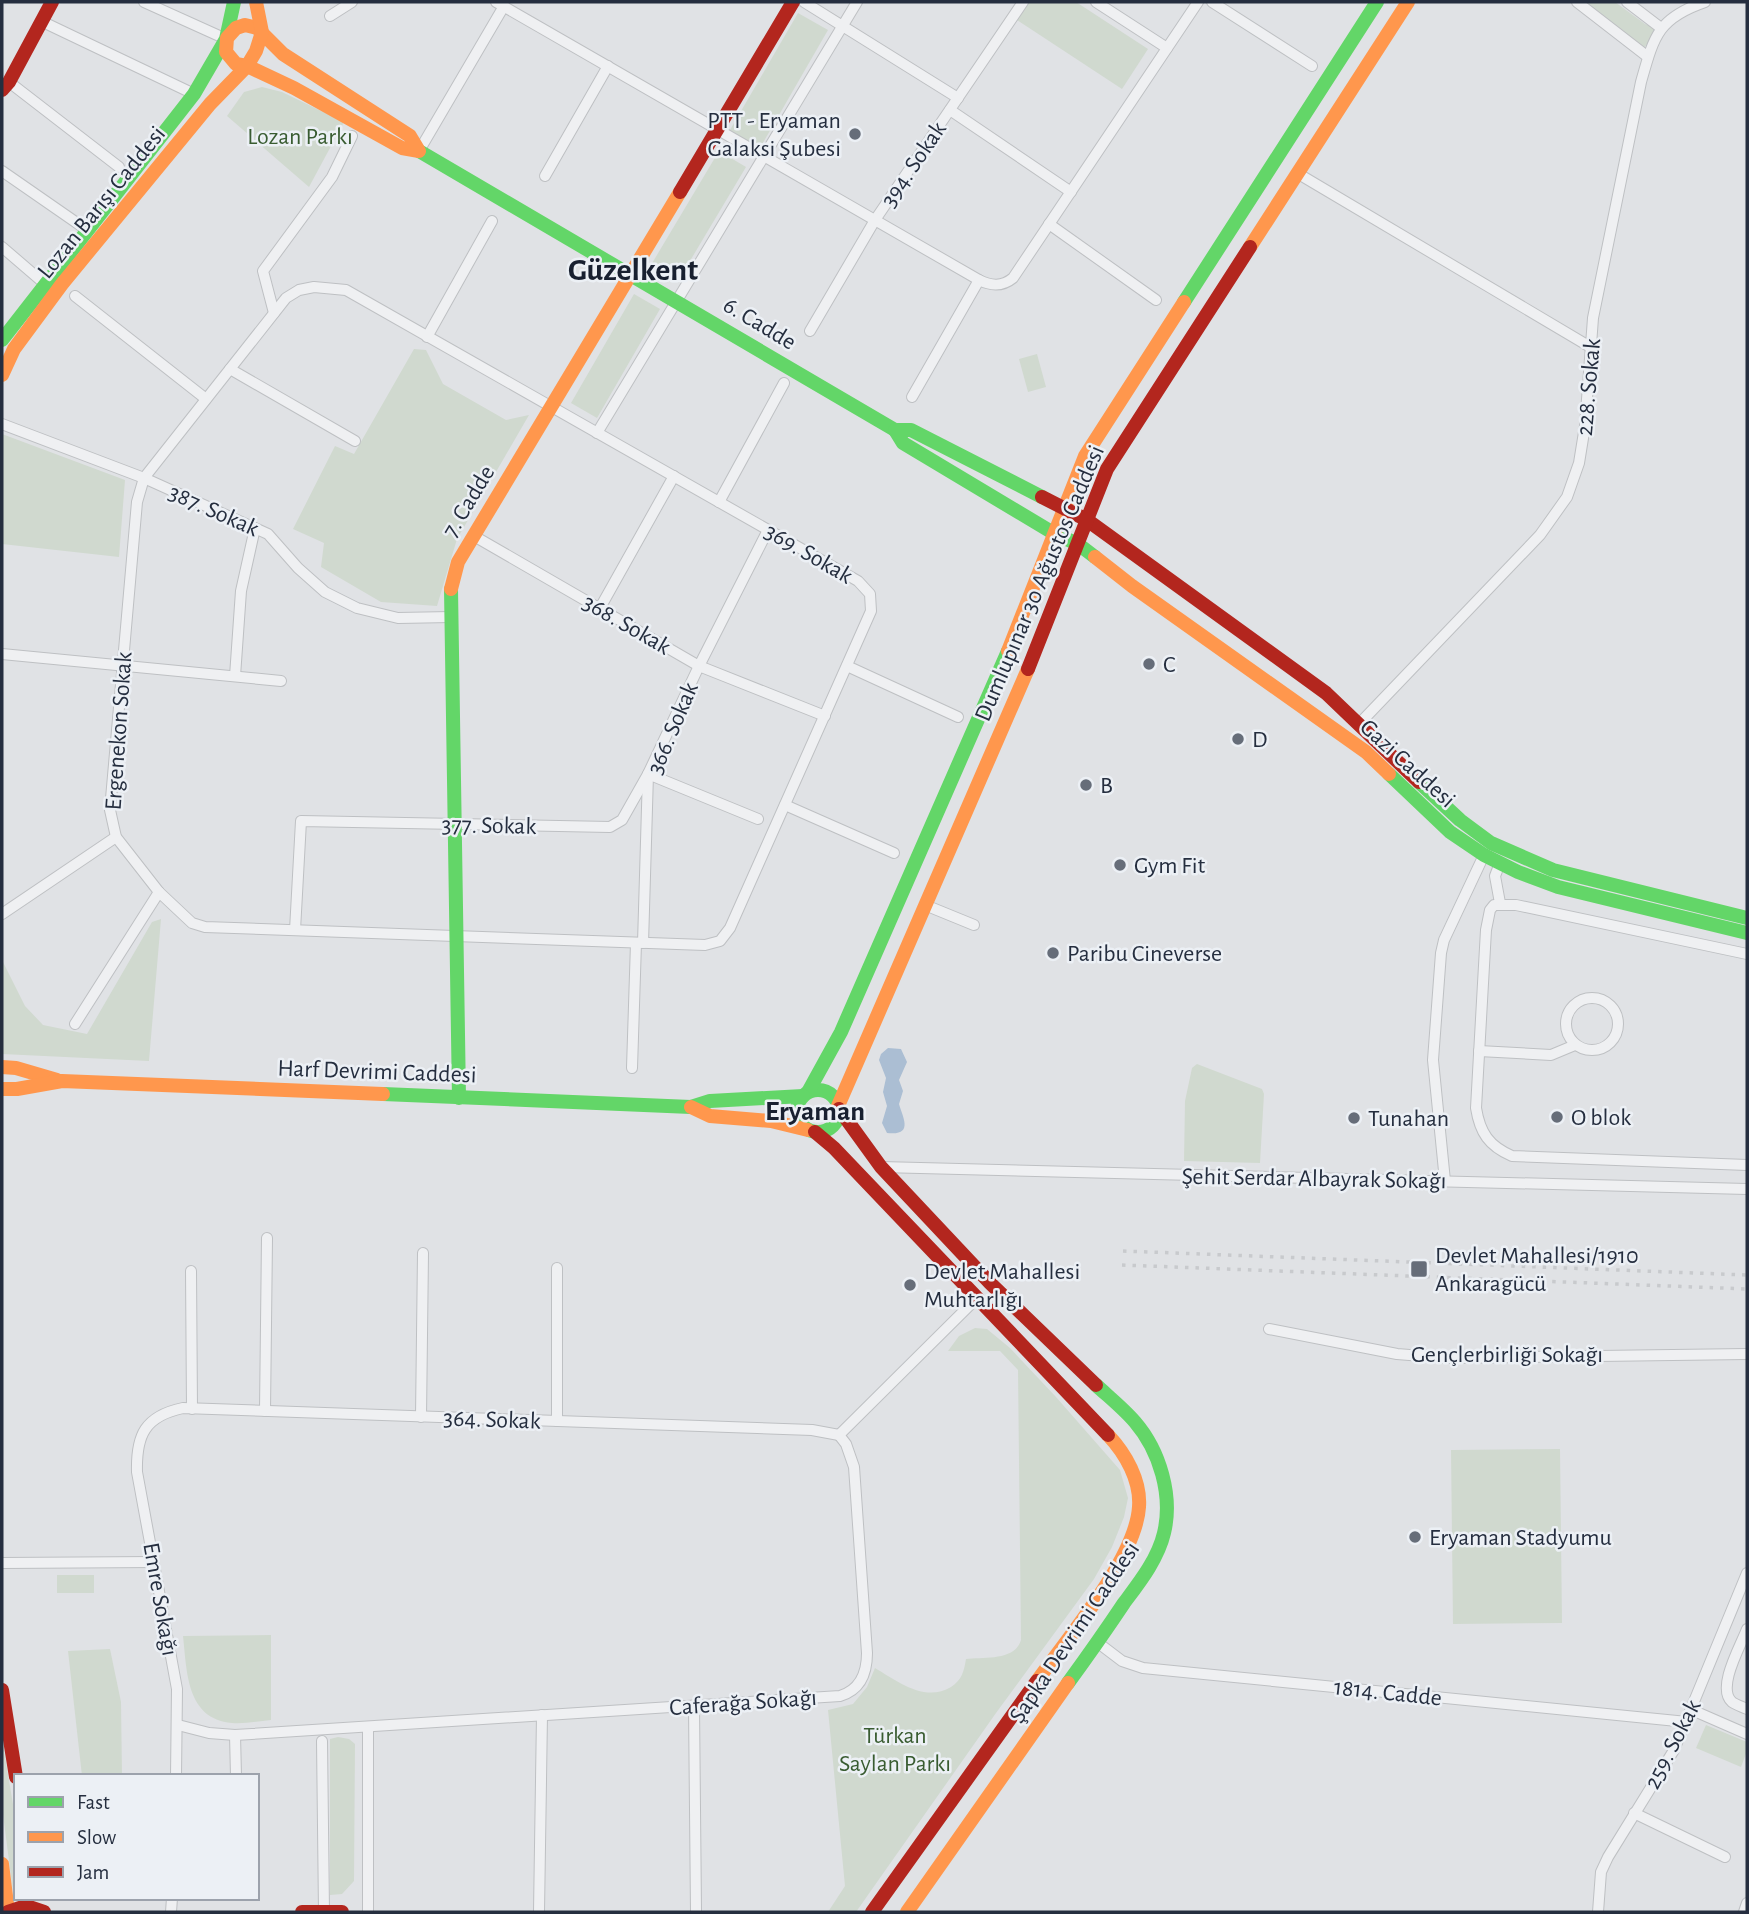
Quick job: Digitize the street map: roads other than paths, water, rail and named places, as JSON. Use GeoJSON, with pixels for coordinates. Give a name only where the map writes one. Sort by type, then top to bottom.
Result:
{"type":"FeatureCollection","features":[{"type":"Feature","properties":{"kind":"main road"},"geometry":{"type":"LineString","coordinates":[[6,86],[52,2]]}},
{"type":"Feature","properties":{"kind":"main road","name":"Lozan Barışı Caddesi"},"geometry":{"type":"LineString","coordinates":[[3,335],[132,177],[194,94],[226,39],[234,2]]}},
{"type":"Feature","properties":{"kind":"main road"},"geometry":{"type":"LineString","coordinates":[[256,2],[262,33]]}},
{"type":"Feature","properties":{"kind":"main road","name":"7. Cadde"},"geometry":{"type":"LineString","coordinates":[[459,1098],[451,618],[451,586],[458,562],[793,2]]}},
{"type":"Feature","properties":{"kind":"main road","name":"Dumlupınar 30 Ağustos Caddesi"},"geometry":{"type":"LineString","coordinates":[[805,1094],[841,1032],[878,950],[1009,650],[1085,456],[1377,2]]}},
{"type":"Feature","properties":{"kind":"main road","name":"Dumlupınar 30 Ağustos Caddesi"},"geometry":{"type":"LineString","coordinates":[[839,1107],[1032,660],[1107,470],[1408,2]]}},
{"type":"Feature","properties":{"kind":"main road"},"geometry":{"type":"LineString","coordinates":[[247,66],[238,65],[228,57],[225,52],[226,39],[239,26],[251,26],[262,33]]}},
{"type":"Feature","properties":{"kind":"main road","name":"Lozan Barışı Caddesi"},"geometry":{"type":"LineString","coordinates":[[2,375],[14,349],[62,284],[210,104],[247,66],[262,33]]}},
{"type":"Feature","properties":{"kind":"main road","name":"6. Cadde"},"geometry":{"type":"LineString","coordinates":[[262,33],[284,54],[312,74],[410,136],[419,152]]}},
{"type":"Feature","properties":{"kind":"main road","name":"6. Cadde"},"geometry":{"type":"LineString","coordinates":[[247,66],[294,88],[402,148],[419,152],[631,274],[895,430],[904,443],[1055,534],[1077,544]]}},
{"type":"Feature","properties":{"kind":"main road","name":"6. Cadde"},"geometry":{"type":"LineString","coordinates":[[895,430],[911,430],[1087,520]]}},
{"type":"Feature","properties":{"kind":"main road","name":"Gazi Caddesi"},"geometry":{"type":"LineString","coordinates":[[1087,520],[1326,694],[1503,857],[1558,887],[1747,933]]}},
{"type":"Feature","properties":{"kind":"main road","name":"Gazi Caddesi"},"geometry":{"type":"LineString","coordinates":[[1077,544],[1366,752],[1450,832],[1484,855],[1503,857],[1747,918]]}},
{"type":"Feature","properties":{"kind":"main road"},"geometry":{"type":"LineString","coordinates":[[1312,712],[1326,694]]}},
{"type":"Feature","properties":{"kind":"main road","name":"Harf Devrimi Caddesi"},"geometry":{"type":"LineString","coordinates":[[2,1067],[16,1068],[62,1081]]}},
{"type":"Feature","properties":{"kind":"main road","name":"Harf Devrimi Caddesi"},"geometry":{"type":"LineString","coordinates":[[2,1089],[62,1081],[691,1107],[710,1101],[805,1094]]}},
{"type":"Feature","properties":{"kind":"main road"},"geometry":{"type":"LineString","coordinates":[[821,1090],[833,1096],[839,1107],[839,1115],[833,1126],[827,1130],[811,1131],[799,1121],[797,1114],[799,1102],[805,1094],[821,1090]]}},
{"type":"Feature","properties":{"kind":"main road","name":"Harf Devrimi Caddesi"},"geometry":{"type":"LineString","coordinates":[[691,1107],[710,1116],[771,1121],[811,1131]]}},
{"type":"Feature","properties":{"kind":"main road","name":"Şapka Devrimi Caddesi"},"geometry":{"type":"LineString","coordinates":[[839,1107],[881,1167],[990,1283],[1136,1423],[1161,1469],[1168,1510],[1158,1551],[1138,1584],[907,1912]]}},
{"type":"Feature","properties":{"kind":"main road","name":"Şapka Devrimi Caddesi"},"geometry":{"type":"LineString","coordinates":[[811,1131],[834,1148],[1115,1442],[1131,1464],[1138,1484],[1138,1517],[1133,1536],[1113,1575],[872,1912]]}},
{"type":"Feature","properties":{"kind":"main road"},"geometry":{"type":"LineString","coordinates":[[976,1299],[990,1283]]}},
{"type":"Feature","properties":{"kind":"main road"},"geometry":{"type":"LineString","coordinates":[[2,1690],[16,1774]]}},
{"type":"Feature","properties":{"kind":"main road"},"geometry":{"type":"LineString","coordinates":[[2,1864],[8,1912],[21,1905],[59,1912]]}},
{"type":"Feature","properties":{"kind":"main road"},"geometry":{"type":"LineString","coordinates":[[302,1912],[342,1912]]}},
{"type":"Feature","properties":{"kind":"street"},"geometry":{"type":"LineString","coordinates":[[144,2],[226,39]]}},
{"type":"Feature","properties":{"kind":"street"},"geometry":{"type":"LineString","coordinates":[[330,16],[352,2]]}},
{"type":"Feature","properties":{"kind":"street"},"geometry":{"type":"LineString","coordinates":[[804,2],[958,98]]}},
{"type":"Feature","properties":{"kind":"street"},"geometry":{"type":"LineString","coordinates":[[597,433],[858,2]]}},
{"type":"Feature","properties":{"kind":"street","name":"394. Sokak"},"geometry":{"type":"LineString","coordinates":[[810,331],[875,220],[1023,2]]}},
{"type":"Feature","properties":{"kind":"street"},"geometry":{"type":"LineString","coordinates":[[1096,2],[1167,48]]}},
{"type":"Feature","properties":{"kind":"street"},"geometry":{"type":"LineString","coordinates":[[419,152],[500,4],[979,280],[996,285],[1013,278],[1198,2]]}},
{"type":"Feature","properties":{"kind":"street"},"geometry":{"type":"LineString","coordinates":[[1212,2],[1312,65]]}},
{"type":"Feature","properties":{"kind":"street"},"geometry":{"type":"LineString","coordinates":[[1577,2],[1648,57]]}},
{"type":"Feature","properties":{"kind":"street"},"geometry":{"type":"LineString","coordinates":[[1627,2],[1661,28],[1679,12],[1705,2]]}},
{"type":"Feature","properties":{"kind":"street"},"geometry":{"type":"LineString","coordinates":[[43,22],[194,94]]}},
{"type":"Feature","properties":{"kind":"street","name":"228. Sokak"},"geometry":{"type":"LineString","coordinates":[[1360,723],[1540,535],[1561,507],[1570,489],[1583,445],[1593,318],[1641,82],[1648,57],[1661,28]]}},
{"type":"Feature","properties":{"kind":"street"},"geometry":{"type":"LineString","coordinates":[[545,176],[608,66]]}},
{"type":"Feature","properties":{"kind":"street"},"geometry":{"type":"LineString","coordinates":[[6,86],[119,167]]}},
{"type":"Feature","properties":{"kind":"street"},"geometry":{"type":"LineString","coordinates":[[950,110],[1071,192]]}},
{"type":"Feature","properties":{"kind":"street"},"geometry":{"type":"LineString","coordinates":[[274,313],[263,271],[332,177],[352,136]]}},
{"type":"Feature","properties":{"kind":"street"},"geometry":{"type":"LineString","coordinates":[[2,172],[87,230]]}},
{"type":"Feature","properties":{"kind":"street"},"geometry":{"type":"LineString","coordinates":[[1297,173],[1592,348]]}},
{"type":"Feature","properties":{"kind":"street"},"geometry":{"type":"LineString","coordinates":[[427,337],[492,221]]}},
{"type":"Feature","properties":{"kind":"street"},"geometry":{"type":"LineString","coordinates":[[1049,224],[1156,300]]}},
{"type":"Feature","properties":{"kind":"street"},"geometry":{"type":"LineString","coordinates":[[2,247],[45,284]]}},
{"type":"Feature","properties":{"kind":"street"},"geometry":{"type":"LineString","coordinates":[[912,397],[979,280]]}},
{"type":"Feature","properties":{"kind":"street","name":"369. Sokak"},"geometry":{"type":"LineString","coordinates":[[286,298],[299,290],[314,287],[346,290],[858,581],[870,594],[871,611],[726,935],[720,941],[705,945],[455,936]]}},
{"type":"Feature","properties":{"kind":"street"},"geometry":{"type":"LineString","coordinates":[[75,296],[206,399]]}},
{"type":"Feature","properties":{"kind":"street","name":"Ergenekon Sokak"},"geometry":{"type":"LineString","coordinates":[[286,298],[144,478],[136,502],[110,810],[117,837],[159,892],[192,923],[205,927],[455,936]]}},
{"type":"Feature","properties":{"kind":"street"},"geometry":{"type":"LineString","coordinates":[[230,369],[355,441]]}},
{"type":"Feature","properties":{"kind":"street"},"geometry":{"type":"LineString","coordinates":[[719,502],[784,383]]}},
{"type":"Feature","properties":{"kind":"street","name":"387. Sokak"},"geometry":{"type":"LineString","coordinates":[[2,424],[144,478],[268,534],[298,568],[325,592],[357,608],[398,618],[451,618]]}},
{"type":"Feature","properties":{"kind":"street"},"geometry":{"type":"LineString","coordinates":[[600,608],[674,476]]}},
{"type":"Feature","properties":{"kind":"street"},"geometry":{"type":"LineString","coordinates":[[234,676],[241,591],[256,528]]}},
{"type":"Feature","properties":{"kind":"street","name":"366. Sokak"},"geometry":{"type":"LineString","coordinates":[[632,1068],[648,774],[768,530]]}},
{"type":"Feature","properties":{"kind":"street","name":"368. Sokak"},"geometry":{"type":"LineString","coordinates":[[474,536],[699,666],[825,716]]}},
{"type":"Feature","properties":{"kind":"street"},"geometry":{"type":"LineString","coordinates":[[2,654],[281,681]]}},
{"type":"Feature","properties":{"kind":"street"},"geometry":{"type":"LineString","coordinates":[[847,666],[958,717]]}},
{"type":"Feature","properties":{"kind":"street"},"geometry":{"type":"LineString","coordinates":[[648,774],[758,820]]}},
{"type":"Feature","properties":{"kind":"street","name":"377. Sokak"},"geometry":{"type":"LineString","coordinates":[[295,930],[301,821],[610,827],[622,820],[648,774]]}},
{"type":"Feature","properties":{"kind":"street"},"geometry":{"type":"LineString","coordinates":[[785,805],[894,853]]}},
{"type":"Feature","properties":{"kind":"street"},"geometry":{"type":"LineString","coordinates":[[2,914],[117,837]]}},
{"type":"Feature","properties":{"kind":"street"},"geometry":{"type":"LineString","coordinates":[[1444,1181],[1433,1060],[1440,960],[1444,940],[1484,855]]}},
{"type":"Feature","properties":{"kind":"street"},"geometry":{"type":"LineString","coordinates":[[1500,903],[1495,876],[1503,857]]}},
{"type":"Feature","properties":{"kind":"street"},"geometry":{"type":"LineString","coordinates":[[75,1024],[159,892]]}},
{"type":"Feature","properties":{"kind":"street"},"geometry":{"type":"LineString","coordinates":[[1747,954],[1500,903],[1494,905],[1488,917],[1476,1108],[1479,1125],[1487,1140],[1498,1150],[1512,1156],[1747,1165]]}},
{"type":"Feature","properties":{"kind":"street"},"geometry":{"type":"LineString","coordinates":[[925,905],[974,925]]}},
{"type":"Feature","properties":{"kind":"street"},"geometry":{"type":"LineString","coordinates":[[1479,1051],[1551,1055],[1575,1045],[1583,1049],[1601,1050],[1615,1038],[1619,1021],[1611,1005],[1595,998],[1579,1002],[1573,1007],[1568,1014],[1566,1030],[1575,1045]]}},
{"type":"Feature","properties":{"kind":"street","name":"Şehit Serdar Albayrak Sokağı"},"geometry":{"type":"LineString","coordinates":[[881,1167],[1747,1189]]}},
{"type":"Feature","properties":{"kind":"street"},"geometry":{"type":"LineString","coordinates":[[265,1412],[267,1238]]}},
{"type":"Feature","properties":{"kind":"street"},"geometry":{"type":"LineString","coordinates":[[421,1417],[423,1253]]}},
{"type":"Feature","properties":{"kind":"street"},"geometry":{"type":"LineString","coordinates":[[556,1268],[557,1421]]}},
{"type":"Feature","properties":{"kind":"street"},"geometry":{"type":"LineString","coordinates":[[191,1271],[192,1409]]}},
{"type":"Feature","properties":{"kind":"street"},"geometry":{"type":"LineString","coordinates":[[839,1435],[976,1299]]}},
{"type":"Feature","properties":{"kind":"street","name":"Gençlerbirliği Sokağı"},"geometry":{"type":"LineString","coordinates":[[1269,1329],[1397,1354],[1447,1358],[1747,1354]]}},
{"type":"Feature","properties":{"kind":"street","name":"364. Sokak"},"geometry":{"type":"LineString","coordinates":[[148,1424],[168,1411],[192,1409],[812,1430],[839,1435]]}},
{"type":"Feature","properties":{"kind":"street","name":"Emre Sokağı"},"geometry":{"type":"LineString","coordinates":[[148,1424],[139,1444],[137,1465],[177,1689],[176,1774]]}},
{"type":"Feature","properties":{"kind":"street","name":"Caferağa Sokağı"},"geometry":{"type":"LineString","coordinates":[[178,1725],[209,1733],[235,1735],[840,1696],[854,1689],[863,1678],[867,1653],[854,1467],[846,1444],[839,1435]]}},
{"type":"Feature","properties":{"kind":"street"},"geometry":{"type":"LineString","coordinates":[[2,1563],[154,1562]]}},
{"type":"Feature","properties":{"kind":"street","name":"259. Sokak"},"geometry":{"type":"LineString","coordinates":[[1598,1912],[1601,1872],[1674,1750],[1747,1573]]}},
{"type":"Feature","properties":{"kind":"street"},"geometry":{"type":"LineString","coordinates":[[1747,1629],[1727,1679],[1726,1692],[1731,1701],[1747,1709]]}},
{"type":"Feature","properties":{"kind":"street","name":"1814. Cadde"},"geometry":{"type":"LineString","coordinates":[[1097,1642],[1122,1661],[1143,1668],[1687,1722]]}},
{"type":"Feature","properties":{"kind":"street"},"geometry":{"type":"LineString","coordinates":[[694,1706],[696,1912]]}},
{"type":"Feature","properties":{"kind":"street"},"geometry":{"type":"LineString","coordinates":[[1692,1710],[1747,1734]]}},
{"type":"Feature","properties":{"kind":"street"},"geometry":{"type":"LineString","coordinates":[[539,1912],[542,1716]]}},
{"type":"Feature","properties":{"kind":"street"},"geometry":{"type":"LineString","coordinates":[[368,1727],[368,1912]]}},
{"type":"Feature","properties":{"kind":"street"},"geometry":{"type":"LineString","coordinates":[[235,1735],[236,1774]]}},
{"type":"Feature","properties":{"kind":"street"},"geometry":{"type":"LineString","coordinates":[[322,1741],[324,1912]]}},
{"type":"Feature","properties":{"kind":"street"},"geometry":{"type":"LineString","coordinates":[[1634,1813],[1726,1857]]}},
{"type":"Feature","properties":{"kind":"street"},"geometry":{"type":"LineString","coordinates":[[1744,1912],[1747,1903]]}},
{"type":"Feature","properties":{"kind":"water"},"geometry":{"type":"Polygon","coordinates":[[[888,1048],[901,1049],[907,1062],[899,1080],[903,1091],[899,1104],[905,1125],[901,1132],[895,1133],[887,1133],[882,1123],[887,1106],[883,1092],[886,1078],[879,1060],[888,1048]]]}},
{"type":"Feature","properties":{"kind":"railway"},"geometry":{"type":"LineString","coordinates":[[1123,1251],[1747,1275]]}},
{"type":"Feature","properties":{"kind":"railway"},"geometry":{"type":"LineString","coordinates":[[1122,1265],[1747,1289]]}},
{"type":"Feature","properties":{"kind":"place","name":"PTT - Eryaman Galaksi Şubesi"},"geometry":{"type":"Point","coordinates":[855,134]}},
{"type":"Feature","properties":{"kind":"place","name":"C"},"geometry":{"type":"Point","coordinates":[1149,664]}},
{"type":"Feature","properties":{"kind":"place","name":"D"},"geometry":{"type":"Point","coordinates":[1238,739]}},
{"type":"Feature","properties":{"kind":"place","name":"B"},"geometry":{"type":"Point","coordinates":[1086,785]}},
{"type":"Feature","properties":{"kind":"place","name":"Gym Fit"},"geometry":{"type":"Point","coordinates":[1120,865]}},
{"type":"Feature","properties":{"kind":"place","name":"Paribu Cineverse"},"geometry":{"type":"Point","coordinates":[1053,953]}},
{"type":"Feature","properties":{"kind":"place","name":"O blok"},"geometry":{"type":"Point","coordinates":[1557,1117]}},
{"type":"Feature","properties":{"kind":"place","name":"Tunahan"},"geometry":{"type":"Point","coordinates":[1354,1118]}},
{"type":"Feature","properties":{"kind":"place","name":"Devlet Mahallesi/1910 Ankaragücü"},"geometry":{"type":"Point","coordinates":[1419,1269]}},
{"type":"Feature","properties":{"kind":"place","name":"Devlet Mahallesi Muhtarlığı"},"geometry":{"type":"Point","coordinates":[910,1285]}},
{"type":"Feature","properties":{"kind":"place","name":"Eryaman Stadyumu"},"geometry":{"type":"Point","coordinates":[1415,1537]}},
{"type":"Feature","properties":{"kind":"district","name":"Güzelkent"},"geometry":{"type":"Point","coordinates":[633,269]}},
{"type":"Feature","properties":{"kind":"district","name":"Eryaman"},"geometry":{"type":"Point","coordinates":[815,1110]}},
{"type":"Feature","properties":{"kind":"park label","name":"Lozan Parkı"},"geometry":{"type":"Point","coordinates":[300,136]}},
{"type":"Feature","properties":{"kind":"park label","name":"Türkan Saylan Parkı"},"geometry":{"type":"Point","coordinates":[895,1749]}}]}
